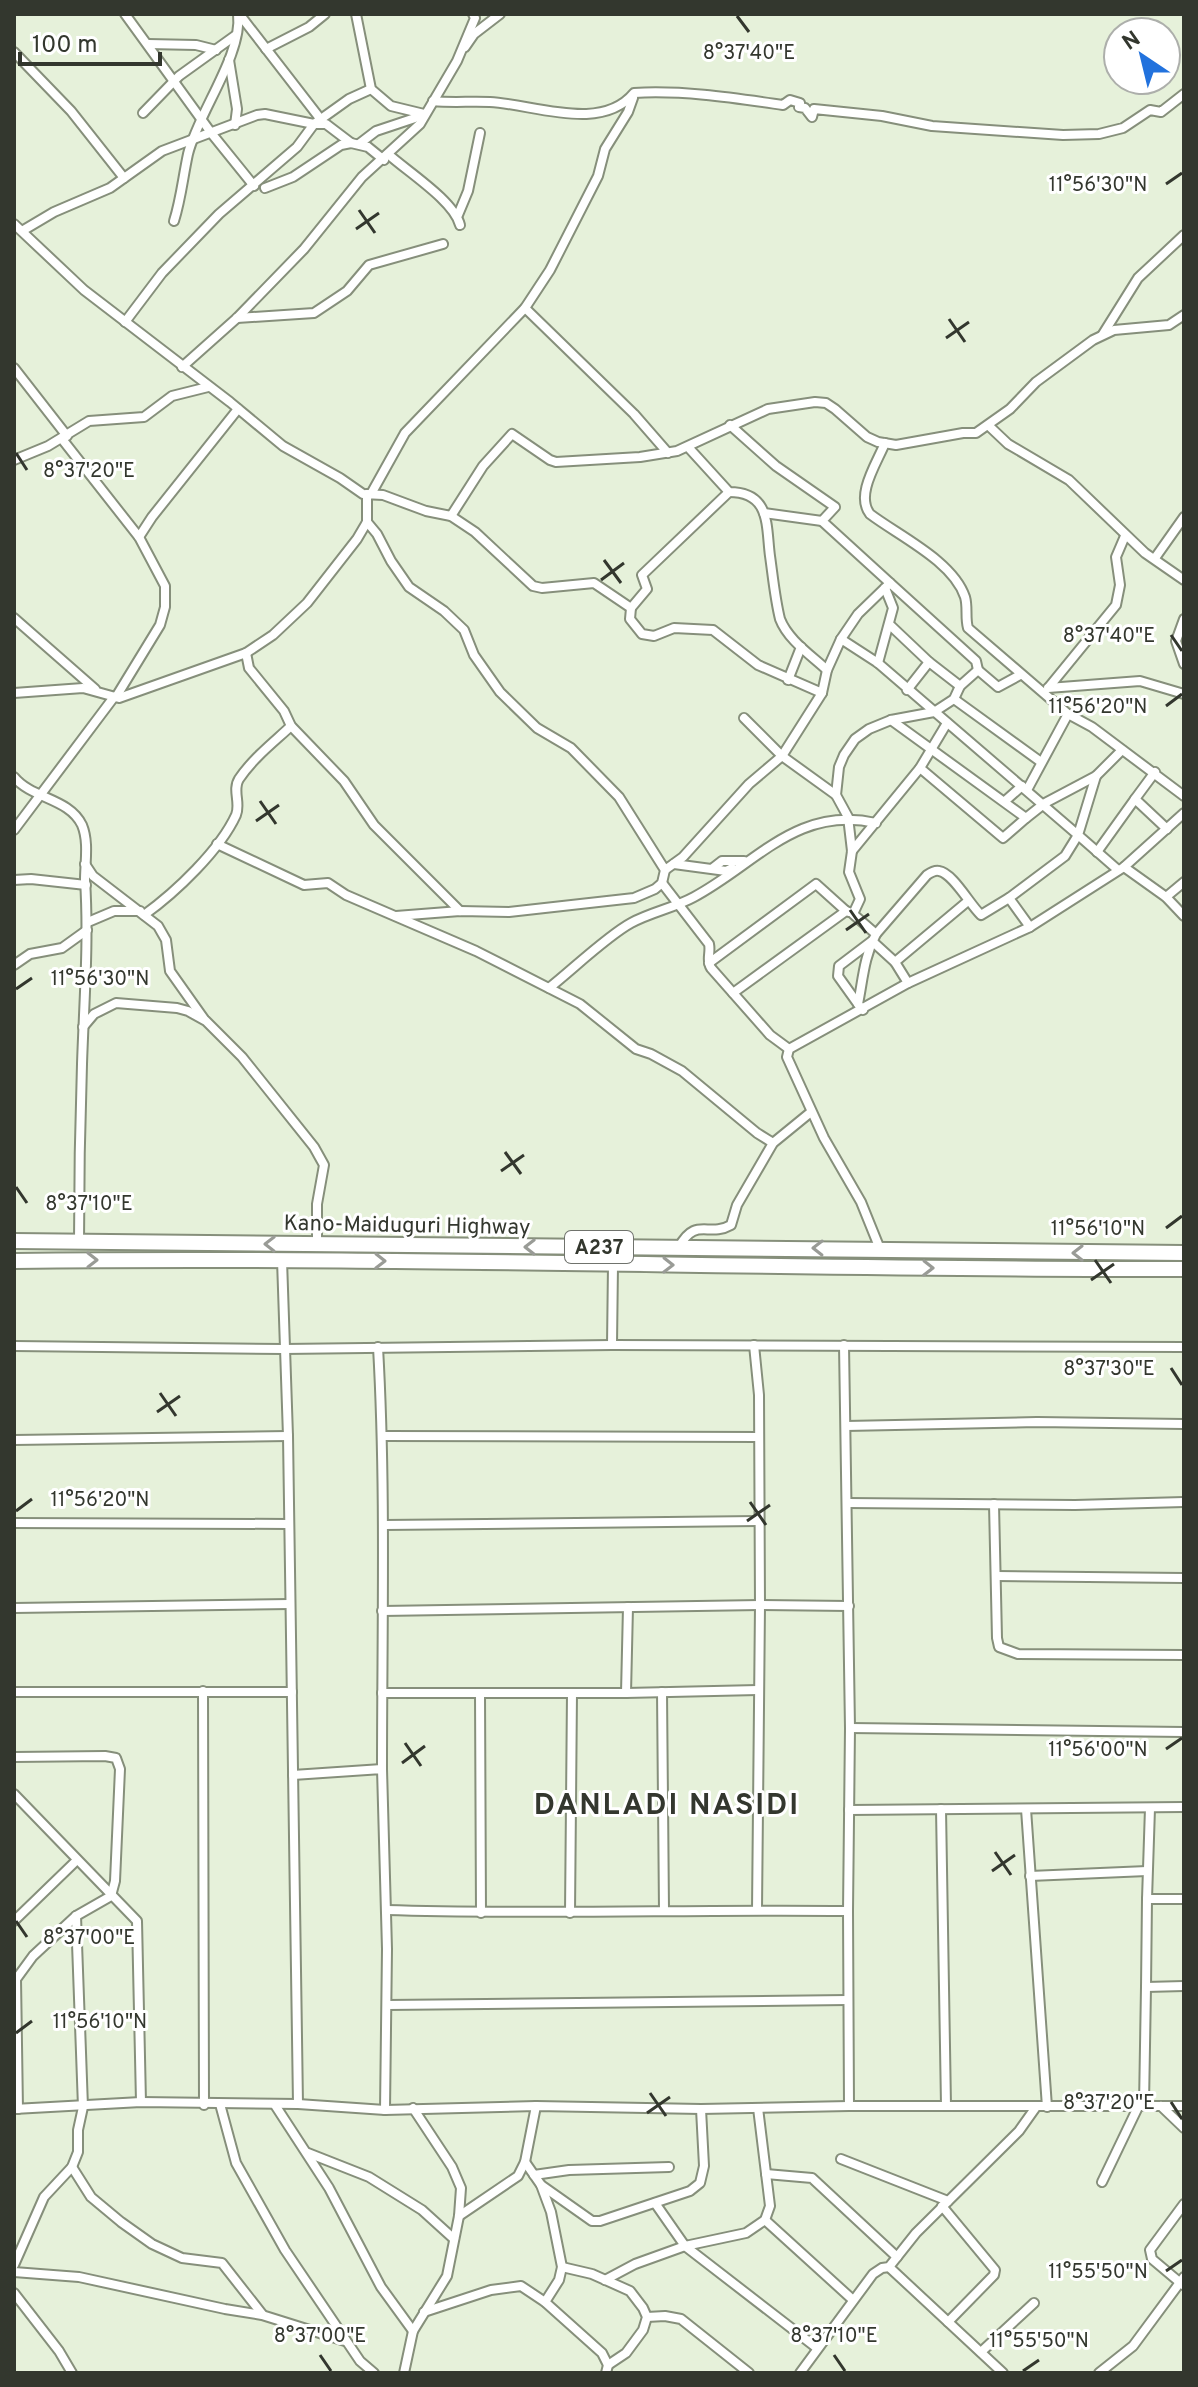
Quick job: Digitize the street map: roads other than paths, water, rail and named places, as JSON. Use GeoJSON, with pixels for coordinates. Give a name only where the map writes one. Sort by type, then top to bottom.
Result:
{"type":"FeatureCollection","features":[{"type":"Feature","properties":{"kind":"highway","name":"Kano-Maiduguri Highway"},"geometry":{"type":"LineString","coordinates":[[14,1241],[1184,1253]]}},
{"type":"Feature","properties":{"kind":"highway","name":"Kano-Maiduguri Highway"},"geometry":{"type":"LineString","coordinates":[[14,1261],[282,1260],[1184,1269]]}},
{"type":"Feature","properties":{"kind":"street"},"geometry":{"type":"LineString","coordinates":[[125,14],[254,186]]}},
{"type":"Feature","properties":{"kind":"street"},"geometry":{"type":"LineString","coordinates":[[174,221],[193,140],[229,59],[240,24],[239,14]]}},
{"type":"Feature","properties":{"kind":"street"},"geometry":{"type":"LineString","coordinates":[[239,14],[320,122],[355,144]]}},
{"type":"Feature","properties":{"kind":"street"},"geometry":{"type":"LineString","coordinates":[[266,49],[309,27],[325,14]]}},
{"type":"Feature","properties":{"kind":"street"},"geometry":{"type":"LineString","coordinates":[[356,14],[371,89],[391,106],[424,114]]}},
{"type":"Feature","properties":{"kind":"street"},"geometry":{"type":"LineString","coordinates":[[460,54],[475,18],[473,14]]}},
{"type":"Feature","properties":{"kind":"street"},"geometry":{"type":"LineString","coordinates":[[182,367],[237,318],[304,249],[362,177],[420,124],[474,34],[498,15]]}},
{"type":"Feature","properties":{"kind":"street"},"geometry":{"type":"LineString","coordinates":[[143,113],[175,80],[236,35]]}},
{"type":"Feature","properties":{"kind":"street"},"geometry":{"type":"LineString","coordinates":[[148,44],[196,45],[216,50]]}},
{"type":"Feature","properties":{"kind":"street"},"geometry":{"type":"LineString","coordinates":[[14,52],[71,111],[124,178]]}},
{"type":"Feature","properties":{"kind":"street"},"geometry":{"type":"LineString","coordinates":[[229,59],[238,118],[235,126]]}},
{"type":"Feature","properties":{"kind":"street"},"geometry":{"type":"LineString","coordinates":[[125,322],[162,273],[219,214],[297,147],[320,122],[349,99],[371,89]]}},
{"type":"Feature","properties":{"kind":"street"},"geometry":{"type":"LineString","coordinates":[[433,101],[459,104],[486,102],[582,115],[602,113],[625,104],[634,93]]}},
{"type":"Feature","properties":{"kind":"street"},"geometry":{"type":"LineString","coordinates":[[634,93],[711,96],[783,105],[790,100],[800,103],[799,107],[805,108],[812,117],[814,109],[882,116],[932,126],[1063,135],[1099,134],[1123,128],[1150,110],[1161,112],[1184,94]]}},
{"type":"Feature","properties":{"kind":"street"},"geometry":{"type":"LineString","coordinates":[[14,693],[83,688],[115,697],[246,653],[273,635],[307,603],[364,530],[369,494],[405,433],[525,308],[550,270],[598,176],[605,149],[628,112],[634,93]]}},
{"type":"Feature","properties":{"kind":"street"},"geometry":{"type":"LineString","coordinates":[[22,231],[54,212],[102,192],[162,151],[265,114],[320,122]]}},
{"type":"Feature","properties":{"kind":"street"},"geometry":{"type":"LineString","coordinates":[[355,144],[376,131],[424,114]]}},
{"type":"Feature","properties":{"kind":"street"},"geometry":{"type":"LineString","coordinates":[[460,225],[458,215],[468,191],[480,133]]}},
{"type":"Feature","properties":{"kind":"street"},"geometry":{"type":"LineString","coordinates":[[265,188],[293,177],[341,145],[355,144],[368,147],[458,215]]}},
{"type":"Feature","properties":{"kind":"street"},"geometry":{"type":"LineString","coordinates":[[14,224],[84,290],[283,446],[369,494],[383,495],[426,511],[451,516],[475,532],[533,586],[542,588],[594,583],[631,608]]}},
{"type":"Feature","properties":{"kind":"street"},"geometry":{"type":"LineString","coordinates":[[1103,335],[1138,278],[1184,235]]}},
{"type":"Feature","properties":{"kind":"street"},"geometry":{"type":"LineString","coordinates":[[237,318],[314,313],[347,291],[369,265],[443,244]]}},
{"type":"Feature","properties":{"kind":"street"},"geometry":{"type":"LineString","coordinates":[[525,308],[634,414],[668,453]]}},
{"type":"Feature","properties":{"kind":"street"},"geometry":{"type":"LineString","coordinates":[[451,516],[483,466],[512,434],[556,462],[668,453],[688,447],[768,409],[815,402],[835,409],[867,437],[885,443],[896,445],[976,433],[989,426],[1036,382],[1103,335],[1114,330],[1169,325],[1184,315]]}},
{"type":"Feature","properties":{"kind":"street"},"geometry":{"type":"LineString","coordinates":[[14,368],[139,537],[165,586],[165,607],[160,625],[115,697],[14,830]]}},
{"type":"Feature","properties":{"kind":"street"},"geometry":{"type":"LineString","coordinates":[[14,460],[64,437],[89,421],[144,417],[172,396],[208,387]]}},
{"type":"Feature","properties":{"kind":"street"},"geometry":{"type":"LineString","coordinates":[[139,537],[238,409]]}},
{"type":"Feature","properties":{"kind":"street"},"geometry":{"type":"LineString","coordinates":[[730,425],[776,466],[835,507],[822,521]]}},
{"type":"Feature","properties":{"kind":"street"},"geometry":{"type":"LineString","coordinates":[[989,426],[1008,444],[1069,480],[1125,536],[1184,580]]}},
{"type":"Feature","properties":{"kind":"street"},"geometry":{"type":"LineString","coordinates":[[885,443],[864,493],[864,506],[870,514],[947,570],[965,598],[968,628],[1020,675],[1044,689],[1068,714],[1092,727],[1184,796]]}},
{"type":"Feature","properties":{"kind":"street"},"geometry":{"type":"LineString","coordinates":[[688,447],[729,492]]}},
{"type":"Feature","properties":{"kind":"street"},"geometry":{"type":"LineString","coordinates":[[822,693],[758,665],[713,630],[674,628],[654,636],[642,634],[630,619],[631,608],[647,589],[642,575],[729,492],[752,496],[764,513],[783,627],[827,670]]}},
{"type":"Feature","properties":{"kind":"street"},"geometry":{"type":"LineString","coordinates":[[764,513],[822,521],[888,586],[976,661],[978,670],[998,687],[1020,675]]}},
{"type":"Feature","properties":{"kind":"street"},"geometry":{"type":"LineString","coordinates":[[1155,558],[1184,517]]}},
{"type":"Feature","properties":{"kind":"street"},"geometry":{"type":"LineString","coordinates":[[367,522],[409,587],[444,611],[464,630],[474,655],[500,692],[537,728],[571,748],[619,797],[665,870]]}},
{"type":"Feature","properties":{"kind":"street"},"geometry":{"type":"LineString","coordinates":[[1044,689],[1097,632],[1116,605],[1120,585],[1116,557],[1125,536]]}},
{"type":"Feature","properties":{"kind":"street"},"geometry":{"type":"LineString","coordinates":[[878,663],[891,626],[893,608],[888,586]]}},
{"type":"Feature","properties":{"kind":"street"},"geometry":{"type":"LineString","coordinates":[[396,916],[460,911],[509,912],[581,905],[634,898],[662,883],[665,870],[706,834],[760,772],[782,756],[822,693],[827,670],[841,639],[858,614],[888,586]]}},
{"type":"Feature","properties":{"kind":"street"},"geometry":{"type":"LineString","coordinates":[[14,618],[100,693]]}},
{"type":"Feature","properties":{"kind":"street"},"geometry":{"type":"LineString","coordinates":[[1184,619],[1176,641],[1184,664]]}},
{"type":"Feature","properties":{"kind":"street"},"geometry":{"type":"LineString","coordinates":[[891,626],[960,686]]}},
{"type":"Feature","properties":{"kind":"street"},"geometry":{"type":"LineString","coordinates":[[841,639],[878,663],[1045,803],[1097,852],[1166,897],[1184,916]]}},
{"type":"Feature","properties":{"kind":"street"},"geometry":{"type":"LineString","coordinates":[[788,680],[801,647]]}},
{"type":"Feature","properties":{"kind":"street"},"geometry":{"type":"LineString","coordinates":[[246,653],[249,668],[284,711],[291,726],[353,792],[374,825],[460,911]]}},
{"type":"Feature","properties":{"kind":"street"},"geometry":{"type":"LineString","coordinates":[[907,690],[929,662]]}},
{"type":"Feature","properties":{"kind":"street"},"geometry":{"type":"LineString","coordinates":[[836,795],[839,767],[855,739],[891,720],[934,712],[954,699],[960,686],[978,670]]}},
{"type":"Feature","properties":{"kind":"street"},"geometry":{"type":"LineString","coordinates":[[1044,689],[1140,681],[1184,694]]}},
{"type":"Feature","properties":{"kind":"street"},"geometry":{"type":"LineString","coordinates":[[954,699],[1041,762]]}},
{"type":"Feature","properties":{"kind":"street"},"geometry":{"type":"LineString","coordinates":[[1005,801],[1025,788],[1068,714]]}},
{"type":"Feature","properties":{"kind":"street"},"geometry":{"type":"LineString","coordinates":[[733,993],[782,955],[849,912],[860,899],[849,872],[852,851],[848,817],[836,795],[782,756],[744,718]]}},
{"type":"Feature","properties":{"kind":"street"},"geometry":{"type":"LineString","coordinates":[[891,720],[1026,818]]}},
{"type":"Feature","properties":{"kind":"street"},"geometry":{"type":"LineString","coordinates":[[852,851],[932,752],[947,723]]}},
{"type":"Feature","properties":{"kind":"street"},"geometry":{"type":"LineString","coordinates":[[14,965],[30,954],[62,948],[88,926],[114,911],[142,913],[164,900],[228,829],[238,810],[238,780],[291,726]]}},
{"type":"Feature","properties":{"kind":"street"},"geometry":{"type":"LineString","coordinates":[[920,768],[1003,838],[1045,803],[1096,776],[1122,750]]}},
{"type":"Feature","properties":{"kind":"street"},"geometry":{"type":"LineString","coordinates":[[1097,852],[1155,772]]}},
{"type":"Feature","properties":{"kind":"street"},"geometry":{"type":"LineString","coordinates":[[860,1007],[838,976],[837,969],[874,937],[927,875],[941,871],[981,915],[1065,856],[1078,835],[1096,776]]}},
{"type":"Feature","properties":{"kind":"street"},"geometry":{"type":"LineString","coordinates":[[14,777],[25,789],[66,807],[76,816],[87,841],[88,926],[79,1242]]}},
{"type":"Feature","properties":{"kind":"street"},"geometry":{"type":"LineString","coordinates":[[1135,799],[1167,829]]}},
{"type":"Feature","properties":{"kind":"street"},"geometry":{"type":"LineString","coordinates":[[880,1249],[861,1202],[811,1112],[787,1057],[789,1049],[860,1007],[1030,927],[1121,868],[1184,813]]}},
{"type":"Feature","properties":{"kind":"street"},"geometry":{"type":"LineString","coordinates":[[549,988],[629,924],[694,897],[766,847],[827,821],[848,817],[876,823]]}},
{"type":"Feature","properties":{"kind":"street"},"geometry":{"type":"LineString","coordinates":[[217,844],[304,885],[328,883],[346,895],[476,951],[591,1010],[636,1049],[682,1071],[773,1143]]}},
{"type":"Feature","properties":{"kind":"street"},"geometry":{"type":"LineString","coordinates":[[674,864],[726,871],[746,861]]}},
{"type":"Feature","properties":{"kind":"street"},"geometry":{"type":"LineString","coordinates":[[85,864],[93,876],[158,926],[166,940],[170,971],[206,1021],[242,1057],[314,1147],[324,1165],[317,1204],[317,1245]]}},
{"type":"Feature","properties":{"kind":"street"},"geometry":{"type":"LineString","coordinates":[[14,880],[86,885]]}},
{"type":"Feature","properties":{"kind":"street"},"geometry":{"type":"LineString","coordinates":[[1166,897],[1184,882]]}},
{"type":"Feature","properties":{"kind":"street"},"geometry":{"type":"LineString","coordinates":[[662,883],[709,944],[708,964],[770,1035],[789,1049]]}},
{"type":"Feature","properties":{"kind":"street"},"geometry":{"type":"LineString","coordinates":[[708,964],[816,884],[874,937],[908,983]]}},
{"type":"Feature","properties":{"kind":"street"},"geometry":{"type":"LineString","coordinates":[[1009,898],[1030,927]]}},
{"type":"Feature","properties":{"kind":"street"},"geometry":{"type":"LineString","coordinates":[[895,962],[968,901]]}},
{"type":"Feature","properties":{"kind":"street"},"geometry":{"type":"LineString","coordinates":[[860,1007],[863,967],[874,937]]}},
{"type":"Feature","properties":{"kind":"street"},"geometry":{"type":"LineString","coordinates":[[83,1027],[94,1014],[116,1003],[177,1008],[206,1021]]}},
{"type":"Feature","properties":{"kind":"street"},"geometry":{"type":"LineString","coordinates":[[679,1247],[687,1232],[696,1228],[725,1228],[731,1225],[737,1205],[773,1143],[811,1112]]}},
{"type":"Feature","properties":{"kind":"street"},"geometry":{"type":"LineString","coordinates":[[282,1260],[288,1436],[298,2104]]}},
{"type":"Feature","properties":{"kind":"street"},"geometry":{"type":"LineString","coordinates":[[612,1345],[613,1265]]}},
{"type":"Feature","properties":{"kind":"street"},"geometry":{"type":"LineString","coordinates":[[14,1346],[284,1349],[612,1345],[1184,1347]]}},
{"type":"Feature","properties":{"kind":"street"},"geometry":{"type":"LineString","coordinates":[[754,1345],[759,1437],[760,1605],[757,1910]]}},
{"type":"Feature","properties":{"kind":"street"},"geometry":{"type":"LineString","coordinates":[[844,1345],[850,1728],[849,2106]]}},
{"type":"Feature","properties":{"kind":"street"},"geometry":{"type":"LineString","coordinates":[[378,1347],[384,1525],[382,1769],[387,2005],[385,2110]]}},
{"type":"Feature","properties":{"kind":"street"},"geometry":{"type":"LineString","coordinates":[[846,1426],[1037,1422],[1184,1424]]}},
{"type":"Feature","properties":{"kind":"street"},"geometry":{"type":"LineString","coordinates":[[14,1440],[288,1436]]}},
{"type":"Feature","properties":{"kind":"street"},"geometry":{"type":"LineString","coordinates":[[383,1436],[759,1437]]}},
{"type":"Feature","properties":{"kind":"street"},"geometry":{"type":"LineString","coordinates":[[848,1503],[1184,1502]]}},
{"type":"Feature","properties":{"kind":"street"},"geometry":{"type":"LineString","coordinates":[[994,1504],[999,1647],[1008,1652],[1184,1655]]}},
{"type":"Feature","properties":{"kind":"street"},"geometry":{"type":"LineString","coordinates":[[384,1525],[758,1521]]}},
{"type":"Feature","properties":{"kind":"street"},"geometry":{"type":"LineString","coordinates":[[14,1523],[289,1524]]}},
{"type":"Feature","properties":{"kind":"street"},"geometry":{"type":"LineString","coordinates":[[996,1576],[1184,1578]]}},
{"type":"Feature","properties":{"kind":"street"},"geometry":{"type":"LineString","coordinates":[[14,1608],[290,1604]]}},
{"type":"Feature","properties":{"kind":"street"},"geometry":{"type":"LineString","coordinates":[[382,1611],[849,1606]]}},
{"type":"Feature","properties":{"kind":"street"},"geometry":{"type":"LineString","coordinates":[[626,1693],[628,1607]]}},
{"type":"Feature","properties":{"kind":"street"},"geometry":{"type":"LineString","coordinates":[[382,1693],[758,1690]]}},
{"type":"Feature","properties":{"kind":"street"},"geometry":{"type":"LineString","coordinates":[[203,1691],[204,2105]]}},
{"type":"Feature","properties":{"kind":"street"},"geometry":{"type":"LineString","coordinates":[[14,1692],[292,1692]]}},
{"type":"Feature","properties":{"kind":"street"},"geometry":{"type":"LineString","coordinates":[[662,1692],[664,1910]]}},
{"type":"Feature","properties":{"kind":"street"},"geometry":{"type":"LineString","coordinates":[[480,1693],[481,1913]]}},
{"type":"Feature","properties":{"kind":"street"},"geometry":{"type":"LineString","coordinates":[[570,1913],[572,1693]]}},
{"type":"Feature","properties":{"kind":"street"},"geometry":{"type":"LineString","coordinates":[[850,1728],[1184,1732]]}},
{"type":"Feature","properties":{"kind":"street"},"geometry":{"type":"LineString","coordinates":[[14,1757],[116,1758],[120,1769],[115,1881],[111,1896],[76,1916],[33,1956],[15,1980],[16,2109],[141,2102],[298,2104],[385,2110],[536,2106],[701,2109],[1184,2106]]}},
{"type":"Feature","properties":{"kind":"street"},"geometry":{"type":"LineString","coordinates":[[293,1775],[382,1769]]}},
{"type":"Feature","properties":{"kind":"street"},"geometry":{"type":"LineString","coordinates":[[14,1794],[137,1921],[141,2102]]}},
{"type":"Feature","properties":{"kind":"street"},"geometry":{"type":"LineString","coordinates":[[849,1810],[1184,1807]]}},
{"type":"Feature","properties":{"kind":"street"},"geometry":{"type":"LineString","coordinates":[[1102,2182],[1142,2105],[1150,1808]]}},
{"type":"Feature","properties":{"kind":"street"},"geometry":{"type":"LineString","coordinates":[[941,1809],[946,2106]]}},
{"type":"Feature","properties":{"kind":"street"},"geometry":{"type":"LineString","coordinates":[[1026,1809],[1047,2107]]}},
{"type":"Feature","properties":{"kind":"street"},"geometry":{"type":"LineString","coordinates":[[14,1921],[77,1860]]}},
{"type":"Feature","properties":{"kind":"street"},"geometry":{"type":"LineString","coordinates":[[1030,1876],[1147,1871]]}},
{"type":"Feature","properties":{"kind":"street"},"geometry":{"type":"LineString","coordinates":[[1147,1899],[1184,1899]]}},
{"type":"Feature","properties":{"kind":"street"},"geometry":{"type":"LineString","coordinates":[[386,1910],[481,1913],[848,1911]]}},
{"type":"Feature","properties":{"kind":"street"},"geometry":{"type":"LineString","coordinates":[[76,1916],[83,2107],[78,2130],[78,2152],[72,2167],[44,2197],[14,2265],[262,2315],[345,2341]]}},
{"type":"Feature","properties":{"kind":"street"},"geometry":{"type":"LineString","coordinates":[[1146,1987],[1184,1986]]}},
{"type":"Feature","properties":{"kind":"street"},"geometry":{"type":"LineString","coordinates":[[387,2005],[848,2000]]}},
{"type":"Feature","properties":{"kind":"street"},"geometry":{"type":"LineString","coordinates":[[220,2104],[236,2163],[285,2250],[345,2341],[374,2373]]}},
{"type":"Feature","properties":{"kind":"street"},"geometry":{"type":"LineString","coordinates":[[275,2105],[329,2188],[381,2287],[413,2331]]}},
{"type":"Feature","properties":{"kind":"street"},"geometry":{"type":"LineString","coordinates":[[1160,2105],[1184,2128]]}},
{"type":"Feature","properties":{"kind":"street"},"geometry":{"type":"LineString","coordinates":[[459,2216],[518,2176],[525,2162],[536,2106]]}},
{"type":"Feature","properties":{"kind":"street"},"geometry":{"type":"LineString","coordinates":[[800,2373],[873,2274],[889,2267],[916,2233],[1019,2131],[1036,2107]]}},
{"type":"Feature","properties":{"kind":"street"},"geometry":{"type":"LineString","coordinates":[[404,2373],[413,2331],[447,2276],[459,2216],[461,2188],[452,2167],[413,2108]]}},
{"type":"Feature","properties":{"kind":"street"},"geometry":{"type":"LineString","coordinates":[[605,2280],[635,2264],[685,2246],[746,2233],[765,2220],[770,2206],[758,2108]]}},
{"type":"Feature","properties":{"kind":"street"},"geometry":{"type":"LineString","coordinates":[[541,2185],[592,2221],[690,2191],[700,2183],[704,2166],[701,2109]]}},
{"type":"Feature","properties":{"kind":"street"},"geometry":{"type":"LineString","coordinates":[[308,2153],[369,2177],[422,2210],[454,2239]]}},
{"type":"Feature","properties":{"kind":"street"},"geometry":{"type":"LineString","coordinates":[[841,2159],[945,2204],[995,2270],[994,2275],[948,2322]]}},
{"type":"Feature","properties":{"kind":"street"},"geometry":{"type":"LineString","coordinates":[[525,2162],[541,2185],[551,2212],[562,2267],[559,2280],[545,2302]]}},
{"type":"Feature","properties":{"kind":"street"},"geometry":{"type":"LineString","coordinates":[[72,2167],[91,2197],[152,2244],[182,2258],[222,2263],[262,2315]]}},
{"type":"Feature","properties":{"kind":"street"},"geometry":{"type":"LineString","coordinates":[[534,2175],[569,2170],[669,2167]]}},
{"type":"Feature","properties":{"kind":"street"},"geometry":{"type":"LineString","coordinates":[[766,2174],[812,2178],[897,2257]]}},
{"type":"Feature","properties":{"kind":"street"},"geometry":{"type":"LineString","coordinates":[[655,2203],[685,2246],[817,2348]]}},
{"type":"Feature","properties":{"kind":"street"},"geometry":{"type":"LineString","coordinates":[[1099,2373],[1133,2346],[1183,2282],[1152,2259],[1150,2250],[1184,2204]]}},
{"type":"Feature","properties":{"kind":"street"},"geometry":{"type":"LineString","coordinates":[[765,2220],[853,2300]]}},
{"type":"Feature","properties":{"kind":"street"},"geometry":{"type":"LineString","coordinates":[[562,2267],[630,2291],[647,2317]]}},
{"type":"Feature","properties":{"kind":"street"},"geometry":{"type":"LineString","coordinates":[[889,2267],[1003,2373]]}},
{"type":"Feature","properties":{"kind":"street"},"geometry":{"type":"LineString","coordinates":[[424,2312],[491,2290],[521,2286],[545,2302],[602,2353],[607,2369],[626,2353],[643,2330],[647,2317]]}},
{"type":"Feature","properties":{"kind":"street"},"geometry":{"type":"LineString","coordinates":[[14,2293],[72,2373]]}},
{"type":"Feature","properties":{"kind":"street"},"geometry":{"type":"LineString","coordinates":[[981,2352],[1034,2303]]}},
{"type":"Feature","properties":{"kind":"street"},"geometry":{"type":"LineString","coordinates":[[647,2317],[681,2319],[749,2373]]}},
{"type":"Feature","properties":{"kind":"district","name":"DANLADI NASIDI"},"geometry":{"type":"Point","coordinates":[667,1804]}}]}
